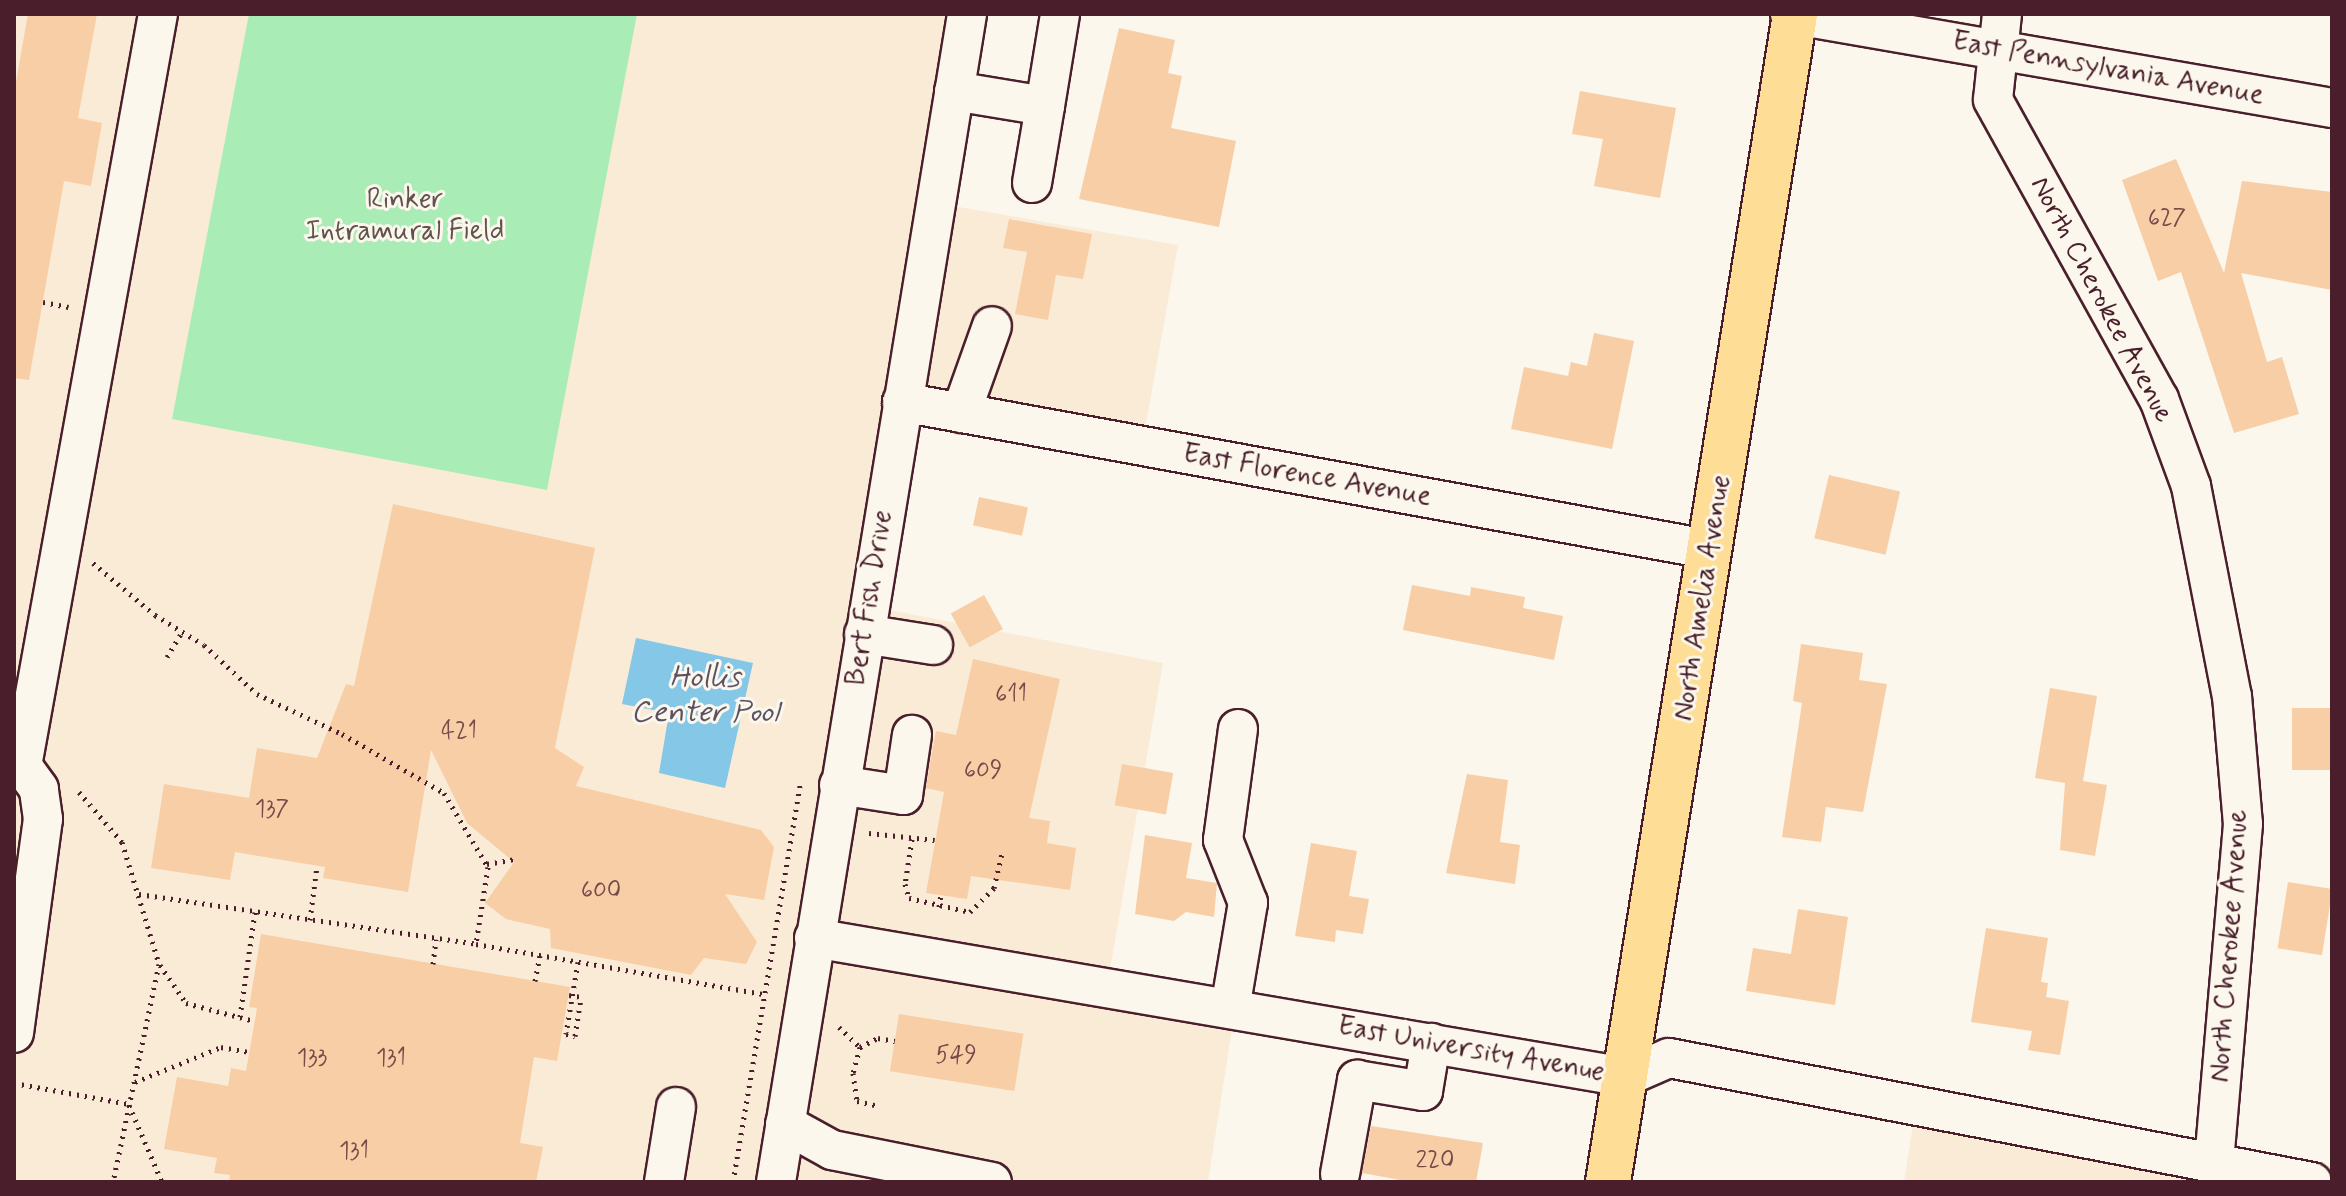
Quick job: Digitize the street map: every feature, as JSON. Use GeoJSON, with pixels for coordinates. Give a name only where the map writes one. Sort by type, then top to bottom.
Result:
{"type":"FeatureCollection","features":[{"type":"Feature","properties":{"kind":"main road","name":"North Amelia Avenue"},"geometry":{"type":"LineString","coordinates":[[1608,1182],[1712,550],[1793,14]]}},
{"type":"Feature","properties":{"kind":"street"},"geometry":{"type":"LineString","coordinates":[[14,1033],[43,819],[39,789],[18,765],[158,14]]}},
{"type":"Feature","properties":{"kind":"street","name":"Bert Fish Drive"},"geometry":{"type":"LineString","coordinates":[[776,1182],[967,14]]}},
{"type":"Feature","properties":{"kind":"street"},"geometry":{"type":"LineString","coordinates":[[1032,183],[1060,14]]}},
{"type":"Feature","properties":{"kind":"street","name":"East Pennsylvania Avenue"},"geometry":{"type":"LineString","coordinates":[[1793,14],[2000,32],[2332,108]]}},
{"type":"Feature","properties":{"kind":"street","name":"North Cherokee Avenue"},"geometry":{"type":"LineString","coordinates":[[2000,32],[1993,100],[2159,399],[2191,486],[2232,696],[2243,824],[2214,1164]]}},
{"type":"Feature","properties":{"kind":"street"},"geometry":{"type":"LineString","coordinates":[[954,91],[1045,106]]}},
{"type":"Feature","properties":{"kind":"street"},"geometry":{"type":"LineString","coordinates":[[961,413],[992,326]]}},
{"type":"Feature","properties":{"kind":"street","name":"East Florence Avenue"},"geometry":{"type":"LineString","coordinates":[[902,402],[1712,550]]}},
{"type":"Feature","properties":{"kind":"street"},"geometry":{"type":"LineString","coordinates":[[864,634],[933,645]]}},
{"type":"Feature","properties":{"kind":"street"},"geometry":{"type":"LineString","coordinates":[[1230,1009],[1248,903],[1223,840],[1238,729]]}},
{"type":"Feature","properties":{"kind":"street"},"geometry":{"type":"LineString","coordinates":[[839,785],[903,795],[912,735]]}},
{"type":"Feature","properties":{"kind":"street","name":"East University Avenue"},"geometry":{"type":"LineString","coordinates":[[814,938],[1625,1077],[1669,1058],[2312,1182]]}},
{"type":"Feature","properties":{"kind":"street"},"geometry":{"type":"LineString","coordinates":[[1340,1174],[1357,1080],[1423,1091],[1431,1043]]}},
{"type":"Feature","properties":{"kind":"street"},"geometry":{"type":"LineString","coordinates":[[664,1182],[676,1107]]}},
{"type":"Feature","properties":{"kind":"street"},"geometry":{"type":"LineString","coordinates":[[785,1124],[832,1150],[992,1182]]}},
{"type":"Feature","properties":{"kind":"path"},"geometry":{"type":"LineString","coordinates":[[79,555],[183,630],[257,694],[342,734],[444,793],[487,864],[476,944]]}},
{"type":"Feature","properties":{"kind":"path"},"geometry":{"type":"LineString","coordinates":[[167,657],[183,630]]}},
{"type":"Feature","properties":{"kind":"path"},"geometry":{"type":"LineString","coordinates":[[75,783],[83,802],[122,842],[159,964],[186,1003],[254,1021]]}},
{"type":"Feature","properties":{"kind":"path"},"geometry":{"type":"LineString","coordinates":[[861,835],[935,840]]}},
{"type":"Feature","properties":{"kind":"path"},"geometry":{"type":"LineString","coordinates":[[912,839],[906,892],[916,903],[970,912],[980,907],[994,888],[1003,850]]}},
{"type":"Feature","properties":{"kind":"path"},"geometry":{"type":"LineString","coordinates":[[487,864],[515,859]]}},
{"type":"Feature","properties":{"kind":"path"},"geometry":{"type":"LineString","coordinates":[[310,920],[317,866]]}},
{"type":"Feature","properties":{"kind":"path"},"geometry":{"type":"LineString","coordinates":[[139,894],[476,944],[763,994]]}},
{"type":"Feature","properties":{"kind":"path"},"geometry":{"type":"LineString","coordinates":[[939,907],[941,895]]}},
{"type":"Feature","properties":{"kind":"path"},"geometry":{"type":"LineString","coordinates":[[240,1018],[255,912]]}},
{"type":"Feature","properties":{"kind":"path"},"geometry":{"type":"LineString","coordinates":[[433,964],[436,939]]}},
{"type":"Feature","properties":{"kind":"path"},"geometry":{"type":"LineString","coordinates":[[535,981],[540,955]]}},
{"type":"Feature","properties":{"kind":"path"},"geometry":{"type":"LineString","coordinates":[[569,995],[581,997],[575,1036],[566,1034],[578,962]]}},
{"type":"Feature","properties":{"kind":"path"},"geometry":{"type":"LineString","coordinates":[[113,1182],[159,964]]}},
{"type":"Feature","properties":{"kind":"path"},"geometry":{"type":"LineString","coordinates":[[833,1023],[860,1047]]}},
{"type":"Feature","properties":{"kind":"path"},"geometry":{"type":"LineString","coordinates":[[879,1106],[857,1101],[853,1073],[860,1047],[878,1038],[895,1041]]}},
{"type":"Feature","properties":{"kind":"path"},"geometry":{"type":"LineString","coordinates":[[135,1082],[221,1047],[249,1052]]}},
{"type":"Feature","properties":{"kind":"path"},"geometry":{"type":"LineString","coordinates":[[14,1083],[129,1104]]}},
{"type":"Feature","properties":{"kind":"path"},"geometry":{"type":"LineString","coordinates":[[129,1104],[162,1182]]}},
{"type":"Feature","properties":{"kind":"shaded area"},"geometry":{"type":"Polygon","coordinates":[[[14,14],[967,14],[936,203],[1178,245],[1142,446],[902,402],[869,606],[1163,663],[1107,987],[1235,1010],[1208,1182],[14,1182],[14,14]]]}},
{"type":"Feature","properties":{"kind":"shaded area"},"geometry":{"type":"Polygon","coordinates":[[[1916,1106],[2315,1182],[1904,1182],[1916,1106]]]}},
{"type":"Feature","properties":{"kind":"green space","name":"Rinker Intramural Field"},"geometry":{"type":"Polygon","coordinates":[[[249,14],[637,14],[547,490],[172,419],[249,14]]]}},
{"type":"Feature","properties":{"kind":"water","name":"Hollis Center Pool"},"geometry":{"type":"Polygon","coordinates":[[[636,638],[753,663],[725,788],[659,773],[669,713],[622,704],[636,638]]]}},
{"type":"Feature","properties":{"kind":"building"},"geometry":{"type":"Polygon","coordinates":[[[28,14],[97,14],[78,118],[102,123],[91,186],[64,181],[29,380],[14,378],[14,93],[28,14]]]}},
{"type":"Feature","properties":{"kind":"building"},"geometry":{"type":"Polygon","coordinates":[[[1119,28],[1175,40],[1168,73],[1182,76],[1171,128],[1236,141],[1219,227],[1079,199],[1119,28]]]}},
{"type":"Feature","properties":{"kind":"building"},"geometry":{"type":"Polygon","coordinates":[[[1580,91],[1676,108],[1660,198],[1594,186],[1603,139],[1572,134],[1580,91]]]}},
{"type":"Feature","properties":{"kind":"building"},"geometry":{"type":"Polygon","coordinates":[[[2176,159],[2224,273],[2242,181],[2332,192],[2332,290],[2241,273],[2267,362],[2282,357],[2299,414],[2234,433],[2181,272],[2158,281],[2122,180],[2176,159]]]}},
{"type":"Feature","properties":{"kind":"building"},"geometry":{"type":"Polygon","coordinates":[[[1009,219],[1092,234],[1083,279],[1056,275],[1048,320],[1015,314],[1027,252],[1003,248],[1009,219]]]}},
{"type":"Feature","properties":{"kind":"building"},"geometry":{"type":"Polygon","coordinates":[[[1594,333],[1634,341],[1612,449],[1511,429],[1524,367],[1568,376],[1571,362],[1587,366],[1594,333]]]}},
{"type":"Feature","properties":{"kind":"building"},"geometry":{"type":"Polygon","coordinates":[[[1829,475],[1900,491],[1886,555],[1814,538],[1829,475]]]}},
{"type":"Feature","properties":{"kind":"building"},"geometry":{"type":"Polygon","coordinates":[[[979,497],[1028,507],[1022,536],[973,525],[979,497]]]}},
{"type":"Feature","properties":{"kind":"building"},"geometry":{"type":"Polygon","coordinates":[[[393,504],[595,548],[555,748],[584,767],[576,786],[761,830],[774,847],[764,900],[725,894],[757,942],[746,964],[704,958],[691,975],[551,948],[550,929],[506,919],[485,903],[514,862],[467,823],[431,750],[408,892],[323,878],[325,867],[235,852],[230,880],[151,868],[164,784],[249,798],[257,748],[317,758],[346,684],[354,686],[393,504]]]}},
{"type":"Feature","properties":{"kind":"building"},"geometry":{"type":"Polygon","coordinates":[[[1412,585],[1470,596],[1471,587],[1525,597],[1523,608],[1563,616],[1554,660],[1403,630],[1412,585]]]}},
{"type":"Feature","properties":{"kind":"building"},"geometry":{"type":"Polygon","coordinates":[[[984,595],[1003,629],[970,648],[951,613],[984,595]]]}},
{"type":"Feature","properties":{"kind":"building"},"geometry":{"type":"Polygon","coordinates":[[[1801,644],[1863,653],[1859,680],[1887,684],[1863,812],[1826,807],[1821,842],[1782,837],[1802,703],[1793,701],[1801,644]]]}},
{"type":"Feature","properties":{"kind":"building"},"geometry":{"type":"Polygon","coordinates":[[[973,659],[1060,679],[1029,818],[1050,821],[1047,843],[1076,848],[1070,890],[971,876],[967,899],[926,893],[944,792],[926,788],[936,731],[956,735],[973,659]]]}},
{"type":"Feature","properties":{"kind":"building"},"geometry":{"type":"Polygon","coordinates":[[[2050,688],[2097,696],[2083,781],[2107,785],[2095,856],[2060,850],[2065,783],[2035,778],[2050,688]]]}},
{"type":"Feature","properties":{"kind":"building"},"geometry":{"type":"Polygon","coordinates":[[[2292,708],[2332,708],[2332,770],[2292,770],[2292,708]]]}},
{"type":"Feature","properties":{"kind":"building"},"geometry":{"type":"Polygon","coordinates":[[[1122,764],[1173,773],[1166,814],[1115,805],[1122,764]]]}},
{"type":"Feature","properties":{"kind":"building"},"geometry":{"type":"Polygon","coordinates":[[[1467,774],[1508,780],[1500,842],[1520,845],[1515,884],[1446,873],[1467,774]]]}},
{"type":"Feature","properties":{"kind":"building"},"geometry":{"type":"Polygon","coordinates":[[[1145,835],[1192,843],[1186,878],[1217,883],[1214,917],[1186,912],[1174,921],[1135,914],[1145,835]]]}},
{"type":"Feature","properties":{"kind":"building"},"geometry":{"type":"Polygon","coordinates":[[[1311,843],[1357,851],[1349,896],[1369,899],[1363,934],[1336,930],[1335,942],[1295,936],[1311,843]]]}},
{"type":"Feature","properties":{"kind":"building"},"geometry":{"type":"Polygon","coordinates":[[[2288,882],[2332,889],[2322,955],[2278,948],[2288,882]]]}},
{"type":"Feature","properties":{"kind":"building"},"geometry":{"type":"Polygon","coordinates":[[[1798,909],[1848,917],[1835,1005],[1746,991],[1753,948],[1791,954],[1798,909]]]}},
{"type":"Feature","properties":{"kind":"building"},"geometry":{"type":"Polygon","coordinates":[[[1986,928],[2048,938],[2041,982],[2048,983],[2046,997],[2069,1001],[2060,1055],[2028,1050],[2032,1031],[1971,1022],[1986,928]]]}},
{"type":"Feature","properties":{"kind":"building"},"geometry":{"type":"Polygon","coordinates":[[[261,934],[570,987],[557,1061],[534,1057],[520,1143],[543,1147],[536,1182],[229,1182],[230,1175],[214,1173],[217,1158],[164,1149],[177,1077],[228,1086],[231,1068],[246,1071],[257,1008],[249,1007],[261,934]]]}},
{"type":"Feature","properties":{"kind":"building"},"geometry":{"type":"Polygon","coordinates":[[[899,1014],[1023,1034],[1014,1091],[890,1071],[899,1014]]]}},
{"type":"Feature","properties":{"kind":"building"},"geometry":{"type":"Polygon","coordinates":[[[1371,1126],[1483,1143],[1476,1182],[1411,1182],[1362,1173],[1371,1126]]]}}]}
